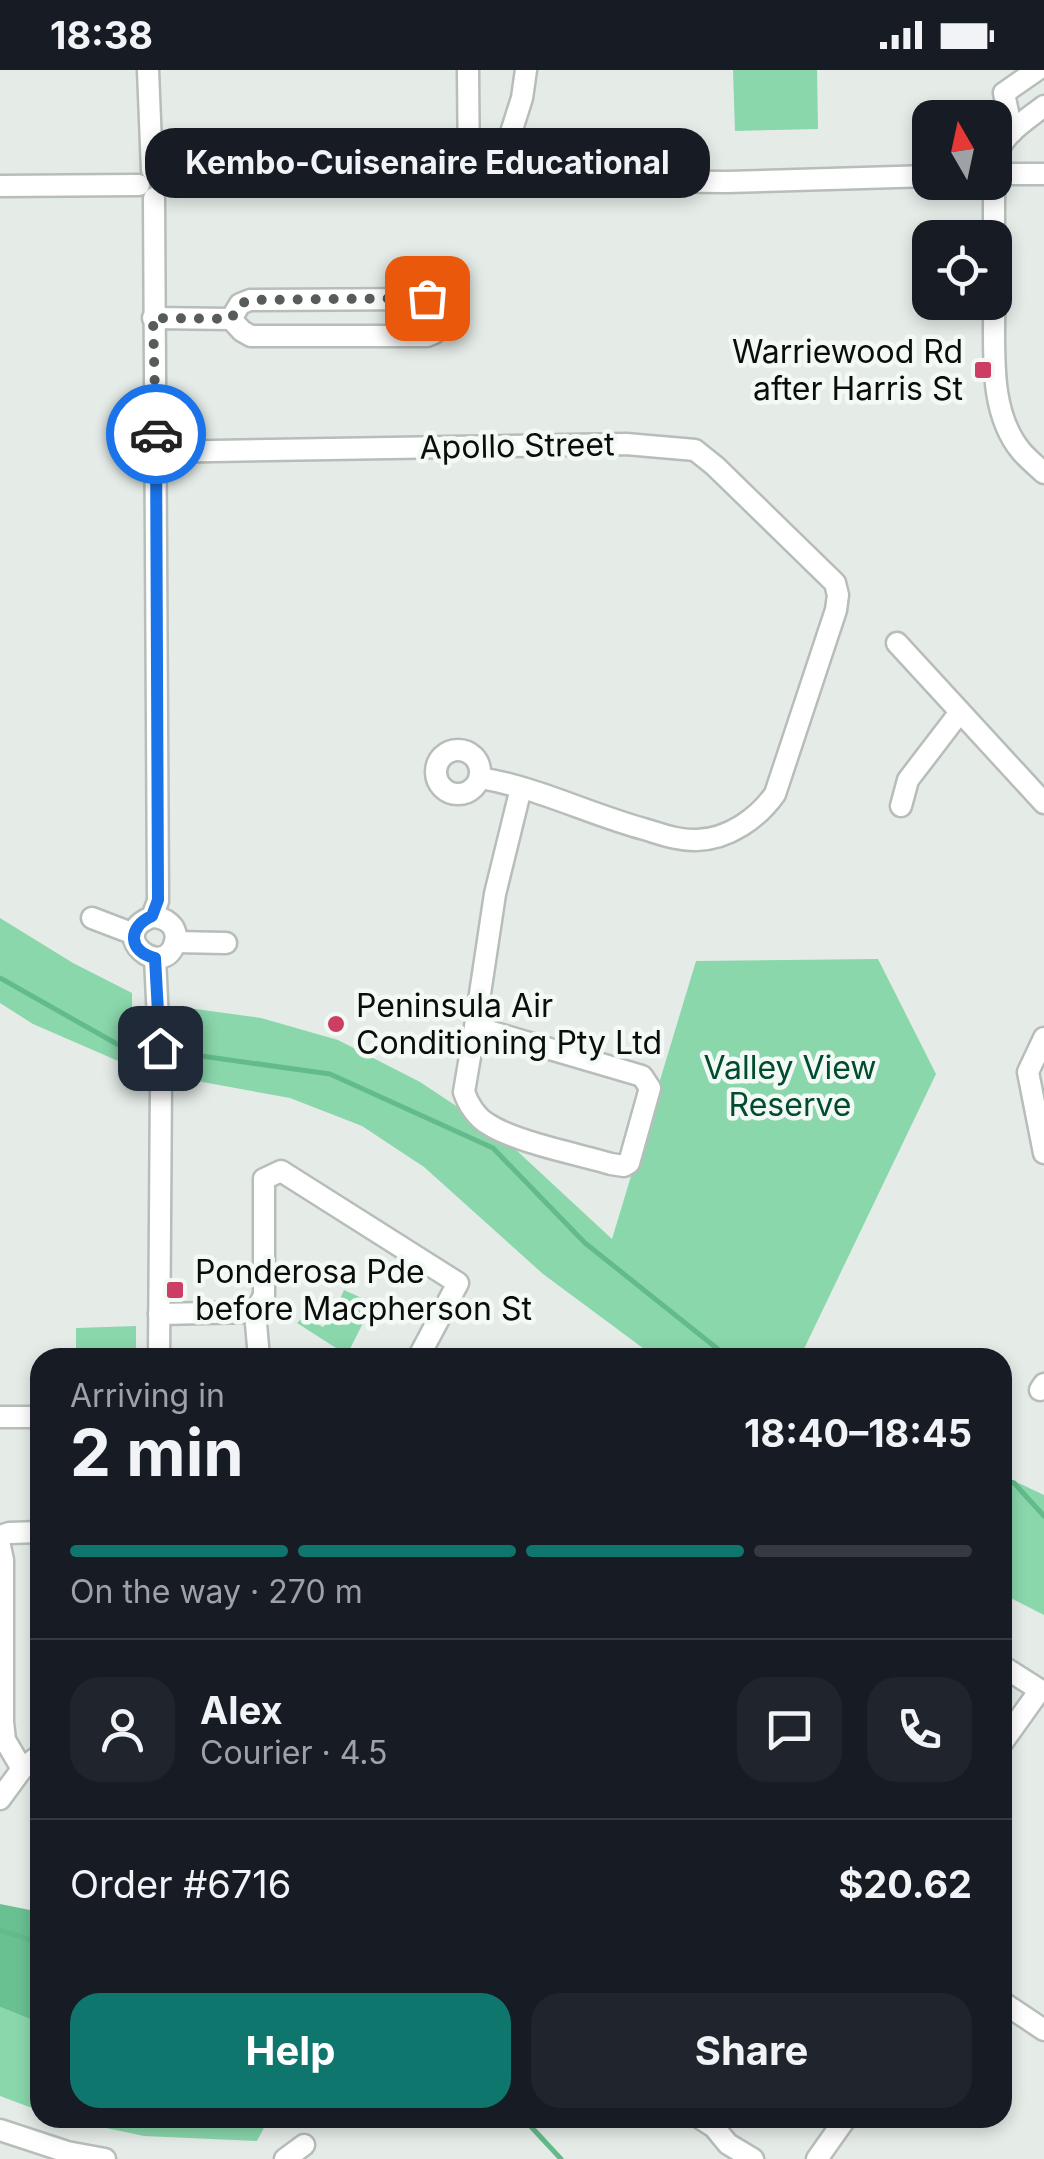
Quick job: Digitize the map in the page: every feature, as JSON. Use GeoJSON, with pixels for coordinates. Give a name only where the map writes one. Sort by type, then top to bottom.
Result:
{"type":"FeatureCollection","features":[{"type":"Feature","properties":{"kind":"street"},"geometry":{"type":"LineString","coordinates":[[148,70],[157,452],[158,900],[152,916]]}},
{"type":"Feature","properties":{"kind":"street"},"geometry":{"type":"LineString","coordinates":[[468,70],[469,180]]}},
{"type":"Feature","properties":{"kind":"street"},"geometry":{"type":"LineString","coordinates":[[507,180],[508,142],[526,70]]}},
{"type":"Feature","properties":{"kind":"street"},"geometry":{"type":"LineString","coordinates":[[1000,70],[1006,100]]}},
{"type":"Feature","properties":{"kind":"street"},"geometry":{"type":"LineString","coordinates":[[1004,92],[1037,70]]}},
{"type":"Feature","properties":{"kind":"street"},"geometry":{"type":"LineString","coordinates":[[1012,132],[1044,106]]}},
{"type":"Feature","properties":{"kind":"street"},"geometry":{"type":"LineString","coordinates":[[1012,173],[1044,174]]}},
{"type":"Feature","properties":{"kind":"street"},"geometry":{"type":"LineString","coordinates":[[0,186],[469,180],[727,182],[912,177]]}},
{"type":"Feature","properties":{"kind":"street"},"geometry":{"type":"LineString","coordinates":[[153,318],[231,319],[251,336],[427,336],[434,333],[436,305],[427,298],[250,300],[240,304],[231,319]]}},
{"type":"Feature","properties":{"kind":"street"},"geometry":{"type":"LineString","coordinates":[[994,320],[1000,407],[1019,448],[1044,474]]}},
{"type":"Feature","properties":{"kind":"street","name":"Apollo Street"},"geometry":{"type":"LineString","coordinates":[[157,452],[626,444],[695,450],[834,583],[838,596],[836,610],[775,794],[750,821],[717,837],[677,838],[521,788]]}},
{"type":"Feature","properties":{"kind":"street"},"geometry":{"type":"LineString","coordinates":[[897,642],[1044,803]]}},
{"type":"Feature","properties":{"kind":"street"},"geometry":{"type":"LineString","coordinates":[[900,806],[908,780],[960,712]]}},
{"type":"Feature","properties":{"kind":"street"},"geometry":{"type":"LineString","coordinates":[[474,1027],[642,1076],[650,1088],[629,1163],[611,1164],[512,1136],[486,1124],[466,1100],[464,1092],[474,1027],[495,894],[521,788],[480,778]]}},
{"type":"Feature","properties":{"kind":"street"},"geometry":{"type":"LineString","coordinates":[[158,916],[174,929],[175,942],[168,953],[155,958],[142,953],[134,942],[134,934],[140,922],[158,916]]}},
{"type":"Feature","properties":{"kind":"street"},"geometry":{"type":"LineString","coordinates":[[92,918],[134,934]]}},
{"type":"Feature","properties":{"kind":"street"},"geometry":{"type":"LineString","coordinates":[[175,942],[226,943]]}},
{"type":"Feature","properties":{"kind":"street"},"geometry":{"type":"LineString","coordinates":[[155,958],[160,1075],[159,1348]]}},
{"type":"Feature","properties":{"kind":"street"},"geometry":{"type":"LineString","coordinates":[[1044,1038],[1028,1072],[1044,1153]]}},
{"type":"Feature","properties":{"kind":"street"},"geometry":{"type":"LineString","coordinates":[[258,1348],[255,1312],[264,1296],[264,1180],[281,1171],[458,1282],[423,1348]]}},
{"type":"Feature","properties":{"kind":"street"},"geometry":{"type":"LineString","coordinates":[[159,1314],[255,1312]]}},
{"type":"Feature","properties":{"kind":"street"},"geometry":{"type":"LineString","coordinates":[[0,1417],[30,1417]]}},
{"type":"Feature","properties":{"kind":"street"},"geometry":{"type":"LineString","coordinates":[[0,1536],[30,1532]]}},
{"type":"Feature","properties":{"kind":"street"},"geometry":{"type":"LineString","coordinates":[[0,1546],[3,1722],[9,1750],[22,1770]]}},
{"type":"Feature","properties":{"kind":"street"},"geometry":{"type":"LineString","coordinates":[[1012,1672],[1040,1690],[1012,1729]]}},
{"type":"Feature","properties":{"kind":"street"},"geometry":{"type":"LineString","coordinates":[[0,1799],[30,1763]]}},
{"type":"Feature","properties":{"kind":"street"},"geometry":{"type":"LineString","coordinates":[[1012,2009],[1044,2030]]}},
{"type":"Feature","properties":{"kind":"street"},"geometry":{"type":"LineString","coordinates":[[716,2128],[728,2144],[752,2159]]}},
{"type":"Feature","properties":{"kind":"street"},"geometry":{"type":"LineString","coordinates":[[817,2159],[839,2128]]}},
{"type":"Feature","properties":{"kind":"street"},"geometry":{"type":"LineString","coordinates":[[0,2130],[67,2152],[104,2159]]}},
{"type":"Feature","properties":{"kind":"street"},"geometry":{"type":"LineString","coordinates":[[284,2159],[304,2144]]}},
{"type":"Feature","properties":{"kind":"green space"},"geometry":{"type":"Polygon","coordinates":[[[733,70],[817,70],[818,129],[735,131],[733,70]]]}},
{"type":"Feature","properties":{"kind":"green space"},"geometry":{"type":"Polygon","coordinates":[[[0,918],[73,963],[132,993],[132,1067],[33,1024],[0,1003],[0,918]]]}},
{"type":"Feature","properties":{"kind":"green space","name":"Valley View Reserve"},"geometry":{"type":"Polygon","coordinates":[[[878,959],[936,1074],[804,1348],[643,1348],[543,1274],[424,1167],[362,1126],[290,1098],[186,1079],[181,1007],[261,1018],[338,1040],[420,1082],[500,1135],[612,1239],[696,961],[878,959]]]}},
{"type":"Feature","properties":{"kind":"green space"},"geometry":{"type":"Polygon","coordinates":[[[344,1290],[373,1303],[350,1348],[336,1348],[297,1323],[304,1316],[323,1327],[331,1319],[344,1290]]]}},
{"type":"Feature","properties":{"kind":"green space"},"geometry":{"type":"Polygon","coordinates":[[[136,1326],[136,1348],[76,1348],[76,1328],[136,1326]]]}},
{"type":"Feature","properties":{"kind":"green space"},"geometry":{"type":"Polygon","coordinates":[[[1012,1480],[1044,1495],[1044,1615],[1012,1599],[1012,1480]]]}},
{"type":"Feature","properties":{"kind":"green space"},"geometry":{"type":"Polygon","coordinates":[[[0,1904],[30,1910],[30,2019],[0,2007],[0,1904]]]}},
{"type":"Feature","properties":{"kind":"green space"},"geometry":{"type":"Polygon","coordinates":[[[0,2007],[30,2019],[30,2107],[0,2096],[0,2007]]]}},
{"type":"Feature","properties":{"kind":"green space"},"geometry":{"type":"Polygon","coordinates":[[[106,2128],[264,2128],[257,2141],[144,2136],[106,2128]]]}},
{"type":"Feature","properties":{"kind":"waterway"},"geometry":{"type":"LineString","coordinates":[[0,978],[117,1044],[129,1046]]}},
{"type":"Feature","properties":{"kind":"waterway"},"geometry":{"type":"LineString","coordinates":[[187,1054],[330,1074],[493,1148],[585,1243],[716,1348]]}},
{"type":"Feature","properties":{"kind":"waterway"},"geometry":{"type":"LineString","coordinates":[[1012,1482],[1044,1516]]}},
{"type":"Feature","properties":{"kind":"waterway"},"geometry":{"type":"LineString","coordinates":[[0,1930],[30,1940]]}},
{"type":"Feature","properties":{"kind":"waterway"},"geometry":{"type":"LineString","coordinates":[[532,2128],[561,2159]]}},
{"type":"Feature","properties":{"kind":"way so far"},"geometry":{"type":"LineString","coordinates":[[156,434],[153,318],[231,319],[244,300],[427,298]]}},
{"type":"Feature","properties":{"kind":"place","name":"Kembo-Cuisenaire Educational"},"geometry":{"type":"Point","coordinates":[427,298]}},
{"type":"Feature","properties":{"kind":"place","name":"Warriewood Rd after Harris St"},"geometry":{"type":"Point","coordinates":[983,370]}},
{"type":"Feature","properties":{"kind":"place","name":"Peninsula Air Conditioning Pty Ltd"},"geometry":{"type":"Point","coordinates":[336,1024]}},
{"type":"Feature","properties":{"kind":"place","name":"Ponderosa Pde before Macpherson St"},"geometry":{"type":"Point","coordinates":[175,1290]}},
{"type":"Feature","properties":{"kind":"route"},"geometry":{"type":"LineString","coordinates":[[156,434],[158,900],[152,916],[136,928],[134,942],[142,953],[155,958],[160,1048]]}}]}
